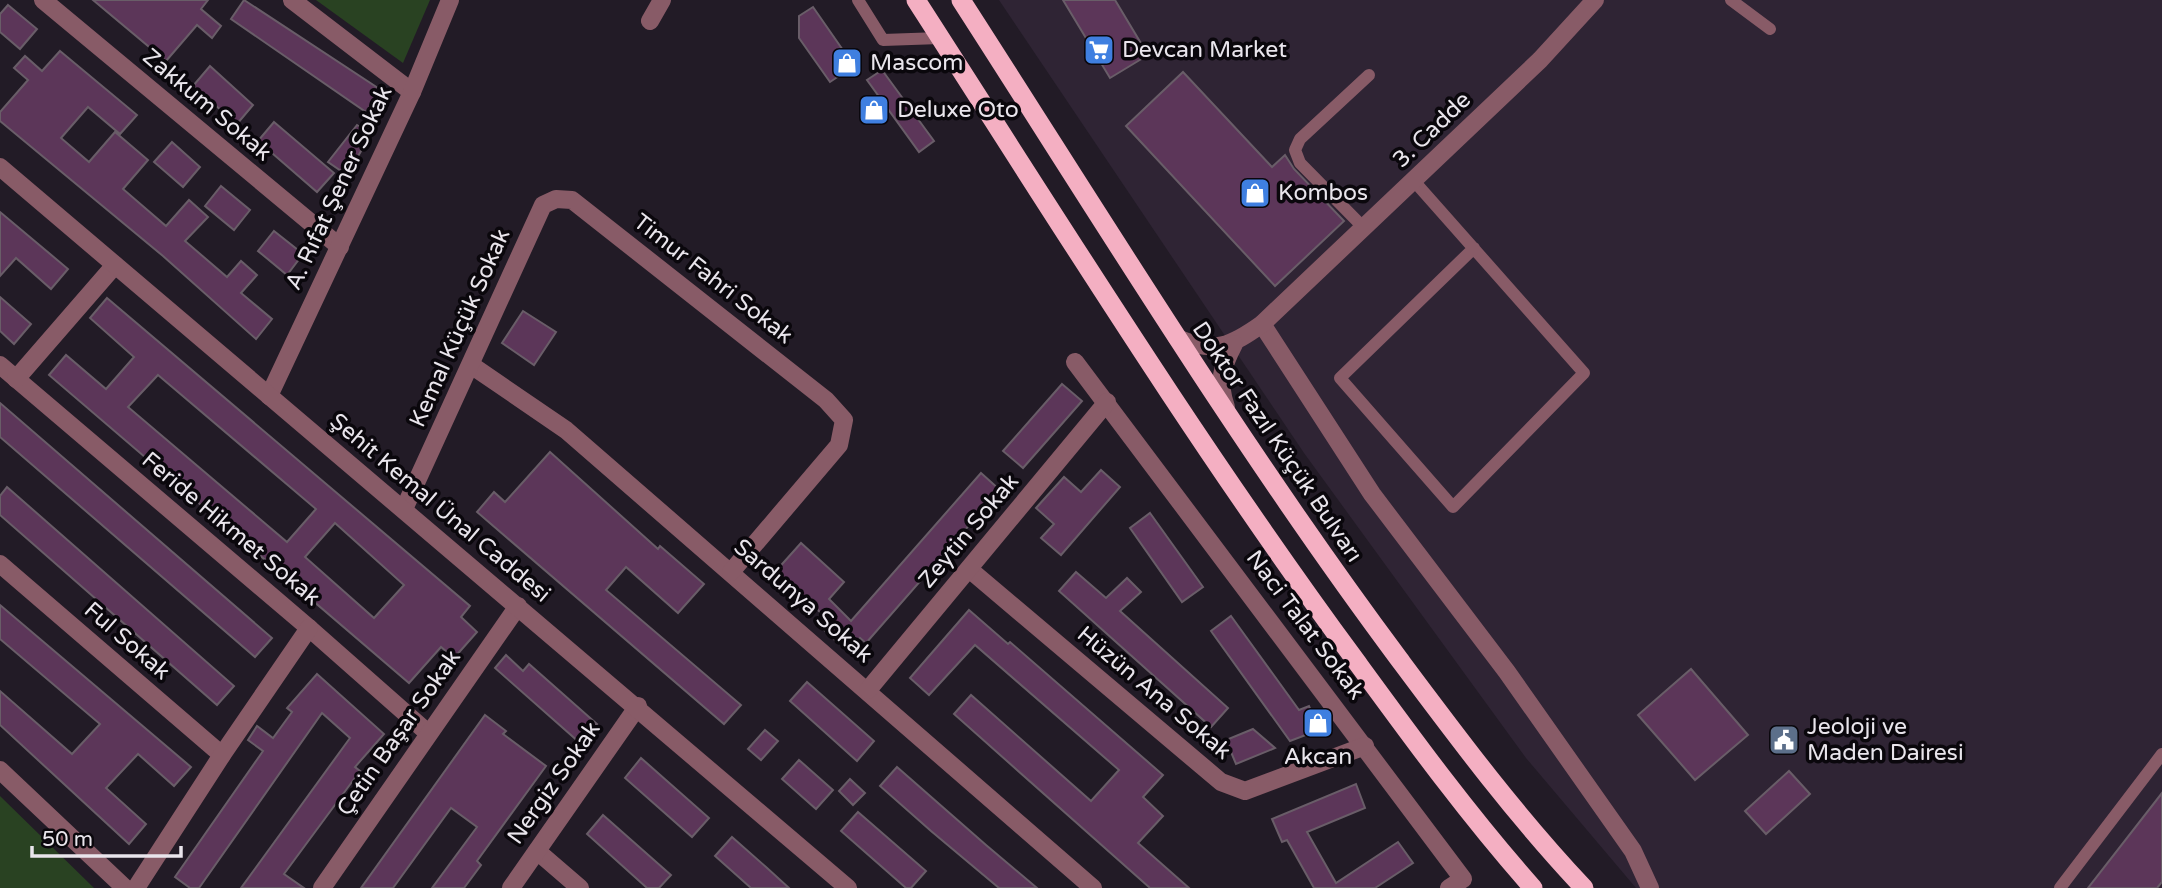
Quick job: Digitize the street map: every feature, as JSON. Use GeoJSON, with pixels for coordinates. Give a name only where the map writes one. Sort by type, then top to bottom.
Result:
{"type":"FeatureCollection","features":[{"type":"Feature","properties":{"kind":"highway"},"geometry":{"type":"LineString","coordinates":[[916,0],[1141,349],[1294,576],[1477,825],[1533,888]]}},
{"type":"Feature","properties":{"kind":"highway","name":"Doktor Fazıl Küçük Bulvarı"},"geometry":{"type":"LineString","coordinates":[[961,0],[1177,338],[1337,576],[1507,803],[1584,888]]}},
{"type":"Feature","properties":{"kind":"street","name":"Zakkum Sokak"},"geometry":{"type":"LineString","coordinates":[[43,0],[340,247]]}},
{"type":"Feature","properties":{"kind":"street"},"geometry":{"type":"LineString","coordinates":[[292,0],[412,92]]}},
{"type":"Feature","properties":{"kind":"street","name":"A. Rıfat Şener Sokak"},"geometry":{"type":"LineString","coordinates":[[269,396],[412,92],[450,0]]}},
{"type":"Feature","properties":{"kind":"street"},"geometry":{"type":"LineString","coordinates":[[650,21],[663,0]]}},
{"type":"Feature","properties":{"kind":"street","name":"3. Cadde"},"geometry":{"type":"LineString","coordinates":[[1234,344],[1262,324],[1414,181],[1540,60],[1595,0]]}},
{"type":"Feature","properties":{"kind":"street","name":"Şehit Kemal Ünal Caddesi"},"geometry":{"type":"LineString","coordinates":[[0,167],[638,706],[848,888]]}},
{"type":"Feature","properties":{"kind":"street","name":"Timur Fahri Sokak"},"geometry":{"type":"LineString","coordinates":[[543,205],[556,199],[572,200],[825,400],[844,420],[839,445],[731,572]]}},
{"type":"Feature","properties":{"kind":"street","name":"Kemal Küçük Sokak"},"geometry":{"type":"LineString","coordinates":[[404,509],[543,205]]}},
{"type":"Feature","properties":{"kind":"street"},"geometry":{"type":"LineString","coordinates":[[16,379],[115,265]]}},
{"type":"Feature","properties":{"kind":"street"},"geometry":{"type":"LineString","coordinates":[[1262,324],[1372,494],[1507,672],[1633,851],[1650,888]]}},
{"type":"Feature","properties":{"kind":"street"},"geometry":{"type":"LineString","coordinates":[[1177,338],[1207,347],[1234,344]]}},
{"type":"Feature","properties":{"kind":"street"},"geometry":{"type":"LineString","coordinates":[[1230,416],[1220,389],[1221,372],[1234,344]]}},
{"type":"Feature","properties":{"kind":"street","name":"Naci Talat Sokak"},"geometry":{"type":"LineString","coordinates":[[1075,362],[1365,746],[1456,883]]}},
{"type":"Feature","properties":{"kind":"street","name":"Feride Hikmet Sokak"},"geometry":{"type":"LineString","coordinates":[[0,365],[428,733]]}},
{"type":"Feature","properties":{"kind":"street","name":"Sardunya Sokak"},"geometry":{"type":"LineString","coordinates":[[471,365],[566,430],[1093,888]]}},
{"type":"Feature","properties":{"kind":"street","name":"Zeytin Sokak"},"geometry":{"type":"LineString","coordinates":[[868,690],[1107,402]]}},
{"type":"Feature","properties":{"kind":"street","name":"Ful Sokak"},"geometry":{"type":"LineString","coordinates":[[0,564],[222,755]]}},
{"type":"Feature","properties":{"kind":"street","name":"Hüzün Ana Sokak"},"geometry":{"type":"LineString","coordinates":[[970,569],[1221,782],[1245,791],[1365,746]]}},
{"type":"Feature","properties":{"kind":"street","name":"Çetin Başar Sokak"},"geometry":{"type":"LineString","coordinates":[[324,887],[428,733],[518,607]]}},
{"type":"Feature","properties":{"kind":"street"},"geometry":{"type":"LineString","coordinates":[[136,888],[309,628]]}},
{"type":"Feature","properties":{"kind":"street","name":"Nergiz Sokak"},"geometry":{"type":"LineString","coordinates":[[511,888],[638,706]]}},
{"type":"Feature","properties":{"kind":"street"},"geometry":{"type":"LineString","coordinates":[[0,770],[125,888]]}},
{"type":"Feature","properties":{"kind":"street"},"geometry":{"type":"LineString","coordinates":[[537,851],[580,888]]}},
{"type":"Feature","properties":{"kind":"lane"},"geometry":{"type":"LineString","coordinates":[[858,0],[883,40],[940,38]]}},
{"type":"Feature","properties":{"kind":"lane"},"geometry":{"type":"LineString","coordinates":[[1731,0],[1770,29]]}},
{"type":"Feature","properties":{"kind":"lane"},"geometry":{"type":"LineString","coordinates":[[1364,228],[1300,163],[1295,150],[1300,139],[1369,75]]}},
{"type":"Feature","properties":{"kind":"lane"},"geometry":{"type":"LineString","coordinates":[[1414,181],[1474,248],[1584,373],[1453,507],[1340,378],[1474,248]]}},
{"type":"Feature","properties":{"kind":"lane"},"geometry":{"type":"LineString","coordinates":[[2060,888],[2162,754]]}},
{"type":"Feature","properties":{"kind":"shaded area"},"geometry":{"type":"Polygon","coordinates":[[[999,0],[2162,0],[2162,888],[1636,888],[1526,758],[1304,453],[999,0]]]}},
{"type":"Feature","properties":{"kind":"green space"},"geometry":{"type":"Polygon","coordinates":[[[316,0],[430,0],[403,63],[316,0]]]}},
{"type":"Feature","properties":{"kind":"green space"},"geometry":{"type":"Polygon","coordinates":[[[0,796],[94,888],[0,888],[0,796]]]}},
{"type":"Feature","properties":{"kind":"building"},"geometry":{"type":"Polygon","coordinates":[[[93,0],[208,0],[201,9],[221,26],[212,38],[197,25],[166,61],[93,0]]]}},
{"type":"Feature","properties":{"kind":"building"},"geometry":{"type":"Polygon","coordinates":[[[244,0],[381,90],[366,112],[231,19],[244,0]]]}},
{"type":"Feature","properties":{"kind":"building"},"geometry":{"type":"Polygon","coordinates":[[[1063,0],[1115,0],[1148,55],[1110,78],[1063,0]]]}},
{"type":"Feature","properties":{"kind":"building"},"geometry":{"type":"Polygon","coordinates":[[[8,5],[37,29],[20,49],[0,32],[0,14],[8,5]]]}},
{"type":"Feature","properties":{"kind":"building"},"geometry":{"type":"Polygon","coordinates":[[[813,7],[854,66],[830,82],[799,38],[799,16],[813,7]]]}},
{"type":"Feature","properties":{"kind":"building"},"geometry":{"type":"Polygon","coordinates":[[[60,51],[137,115],[120,134],[88,107],[61,138],[89,162],[115,132],[148,160],[123,189],[166,226],[189,200],[208,217],[185,241],[227,277],[241,261],[257,275],[241,293],[272,319],[256,339],[163,256],[0,121],[0,112],[28,80],[14,68],[25,56],[42,71],[60,51]]]}},
{"type":"Feature","properties":{"kind":"building"},"geometry":{"type":"Polygon","coordinates":[[[210,66],[253,105],[237,124],[193,86],[210,66]]]}},
{"type":"Feature","properties":{"kind":"building"},"geometry":{"type":"Polygon","coordinates":[[[882,70],[934,141],[919,152],[867,80],[882,70]]]}},
{"type":"Feature","properties":{"kind":"building","name":"Kombos"},"geometry":{"type":"Polygon","coordinates":[[[1183,72],[1272,167],[1285,155],[1294,169],[1344,221],[1275,286],[1126,126],[1183,72]]]}},
{"type":"Feature","properties":{"kind":"building"},"geometry":{"type":"Polygon","coordinates":[[[274,122],[334,173],[317,192],[258,141],[274,122]]]}},
{"type":"Feature","properties":{"kind":"building"},"geometry":{"type":"Polygon","coordinates":[[[357,125],[371,134],[347,175],[328,162],[357,125]]]}},
{"type":"Feature","properties":{"kind":"building"},"geometry":{"type":"Polygon","coordinates":[[[172,142],[200,167],[183,187],[154,162],[172,142]]]}},
{"type":"Feature","properties":{"kind":"building"},"geometry":{"type":"Polygon","coordinates":[[[221,186],[250,210],[234,230],[205,206],[221,186]]]}},
{"type":"Feature","properties":{"kind":"building"},"geometry":{"type":"Polygon","coordinates":[[[0,212],[68,269],[51,289],[16,258],[0,276],[0,212]]]}},
{"type":"Feature","properties":{"kind":"building"},"geometry":{"type":"Polygon","coordinates":[[[274,231],[303,254],[287,275],[258,251],[274,231]]]}},
{"type":"Feature","properties":{"kind":"building"},"geometry":{"type":"Polygon","coordinates":[[[0,297],[31,324],[14,344],[0,331],[0,297]]]}},
{"type":"Feature","properties":{"kind":"building"},"geometry":{"type":"Polygon","coordinates":[[[107,298],[470,606],[461,617],[477,632],[454,658],[441,647],[409,683],[49,375],[66,355],[106,389],[134,357],[90,318],[107,298]],[[158,375],[128,407],[287,542],[316,509],[158,375]],[[335,523],[305,557],[374,618],[404,585],[335,523]]]}},
{"type":"Feature","properties":{"kind":"building"},"geometry":{"type":"Polygon","coordinates":[[[523,311],[556,332],[534,365],[502,343],[523,311]]]}},
{"type":"Feature","properties":{"kind":"building"},"geometry":{"type":"Polygon","coordinates":[[[1062,384],[1082,401],[1023,468],[1003,451],[1062,384]]]}},
{"type":"Feature","properties":{"kind":"building"},"geometry":{"type":"Polygon","coordinates":[[[0,403],[272,638],[255,657],[0,437],[0,403]]]}},
{"type":"Feature","properties":{"kind":"building"},"geometry":{"type":"Polygon","coordinates":[[[550,452],[658,549],[660,546],[704,584],[678,613],[626,567],[606,590],[741,705],[724,724],[477,512],[494,492],[505,502],[550,452]]]}},
{"type":"Feature","properties":{"kind":"building"},"geometry":{"type":"Polygon","coordinates":[[[1101,470],[1120,487],[1061,555],[1041,538],[1054,524],[1036,508],[1064,477],[1081,492],[1101,470]]]}},
{"type":"Feature","properties":{"kind":"building"},"geometry":{"type":"Polygon","coordinates":[[[981,473],[1000,490],[866,643],[860,638],[856,643],[844,633],[836,641],[822,628],[829,620],[775,572],[801,543],[844,582],[829,599],[851,621],[981,473]]]}},
{"type":"Feature","properties":{"kind":"building"},"geometry":{"type":"Polygon","coordinates":[[[7,487],[234,686],[217,705],[0,515],[0,496],[7,487]]]}},
{"type":"Feature","properties":{"kind":"building"},"geometry":{"type":"Polygon","coordinates":[[[1150,513],[1203,587],[1182,602],[1130,528],[1150,513]]]}},
{"type":"Feature","properties":{"kind":"building"},"geometry":{"type":"Polygon","coordinates":[[[1076,572],[1106,598],[1127,578],[1141,592],[1120,611],[1228,708],[1211,727],[1059,591],[1076,572]]]}},
{"type":"Feature","properties":{"kind":"building"},"geometry":{"type":"Polygon","coordinates":[[[0,605],[191,767],[174,786],[138,754],[106,788],[146,824],[129,844],[0,725],[0,691],[72,754],[100,724],[0,639],[0,605]]]}},
{"type":"Feature","properties":{"kind":"building"},"geometry":{"type":"Polygon","coordinates":[[[969,610],[1008,644],[1010,642],[1163,775],[1143,797],[1163,816],[1138,843],[1189,888],[1150,888],[954,714],[971,695],[1091,801],[1119,770],[975,645],[929,695],[910,678],[969,610]]]}},
{"type":"Feature","properties":{"kind":"building"},"geometry":{"type":"Polygon","coordinates":[[[1231,616],[1299,710],[1309,706],[1319,730],[1290,741],[1211,631],[1231,616]]]}},
{"type":"Feature","properties":{"kind":"building"},"geometry":{"type":"Polygon","coordinates":[[[506,655],[523,671],[529,664],[597,724],[580,743],[495,668],[506,655]]]}},
{"type":"Feature","properties":{"kind":"building"},"geometry":{"type":"Polygon","coordinates":[[[1691,669],[1748,735],[1695,780],[1638,715],[1691,669]]]}},
{"type":"Feature","properties":{"kind":"building"},"geometry":{"type":"Polygon","coordinates":[[[317,674],[384,734],[355,767],[360,771],[284,874],[304,888],[241,888],[350,738],[322,713],[199,888],[190,888],[175,877],[263,751],[248,740],[257,726],[273,738],[292,712],[287,708],[317,674]]]}},
{"type":"Feature","properties":{"kind":"building"},"geometry":{"type":"Polygon","coordinates":[[[807,682],[874,741],[857,761],[790,701],[807,682]]]}},
{"type":"Feature","properties":{"kind":"building"},"geometry":{"type":"Polygon","coordinates":[[[485,715],[506,731],[503,734],[546,766],[477,861],[481,865],[464,888],[432,888],[477,827],[451,808],[393,888],[361,888],[485,715]]]}},
{"type":"Feature","properties":{"kind":"building"},"geometry":{"type":"Polygon","coordinates":[[[1253,729],[1275,748],[1236,764],[1226,740],[1253,729]]]}},
{"type":"Feature","properties":{"kind":"building"},"geometry":{"type":"Polygon","coordinates":[[[765,730],[778,741],[761,760],[748,749],[765,730]]]}},
{"type":"Feature","properties":{"kind":"building"},"geometry":{"type":"Polygon","coordinates":[[[641,758],[709,818],[692,837],[625,778],[641,758]]]}},
{"type":"Feature","properties":{"kind":"building"},"geometry":{"type":"Polygon","coordinates":[[[799,760],[833,790],[816,809],[782,779],[799,760]]]}},
{"type":"Feature","properties":{"kind":"building"},"geometry":{"type":"Polygon","coordinates":[[[897,767],[1037,888],[999,888],[931,831],[880,786],[897,767]]]}},
{"type":"Feature","properties":{"kind":"building"},"geometry":{"type":"Polygon","coordinates":[[[1789,771],[1810,794],[1766,834],[1745,811],[1789,771]]]}},
{"type":"Feature","properties":{"kind":"building"},"geometry":{"type":"Polygon","coordinates":[[[850,779],[865,793],[853,805],[839,791],[850,779]]]}},
{"type":"Feature","properties":{"kind":"building"},"geometry":{"type":"Polygon","coordinates":[[[1356,784],[1365,808],[1307,832],[1336,883],[1398,842],[1413,863],[1375,888],[1314,888],[1287,840],[1282,842],[1272,819],[1356,784]]]}},
{"type":"Feature","properties":{"kind":"building"},"geometry":{"type":"Polygon","coordinates":[[[2162,793],[2162,882],[2157,888],[2088,888],[2162,793]]]}},
{"type":"Feature","properties":{"kind":"building"},"geometry":{"type":"Polygon","coordinates":[[[858,812],[926,871],[911,888],[906,888],[841,831],[858,812]]]}},
{"type":"Feature","properties":{"kind":"building"},"geometry":{"type":"Polygon","coordinates":[[[603,815],[671,875],[659,888],[647,888],[587,834],[603,815]]]}},
{"type":"Feature","properties":{"kind":"building"},"geometry":{"type":"Polygon","coordinates":[[[732,837],[789,888],[751,888],[715,856],[732,837]]]}},
{"type":"Feature","properties":{"kind":"place","name":"Devcan Market"},"geometry":{"type":"Point","coordinates":[1099,50]}},
{"type":"Feature","properties":{"kind":"place","name":"Mascom"},"geometry":{"type":"Point","coordinates":[847,63]}},
{"type":"Feature","properties":{"kind":"place","name":"Deluxe Oto"},"geometry":{"type":"Point","coordinates":[874,110]}},
{"type":"Feature","properties":{"kind":"place","name":"Kombos"},"geometry":{"type":"Point","coordinates":[1255,193]}},
{"type":"Feature","properties":{"kind":"place","name":"Akcan"},"geometry":{"type":"Point","coordinates":[1318,723]}},
{"type":"Feature","properties":{"kind":"place","name":"Jeoloji ve Maden Dairesi"},"geometry":{"type":"Point","coordinates":[1784,740]}}]}
